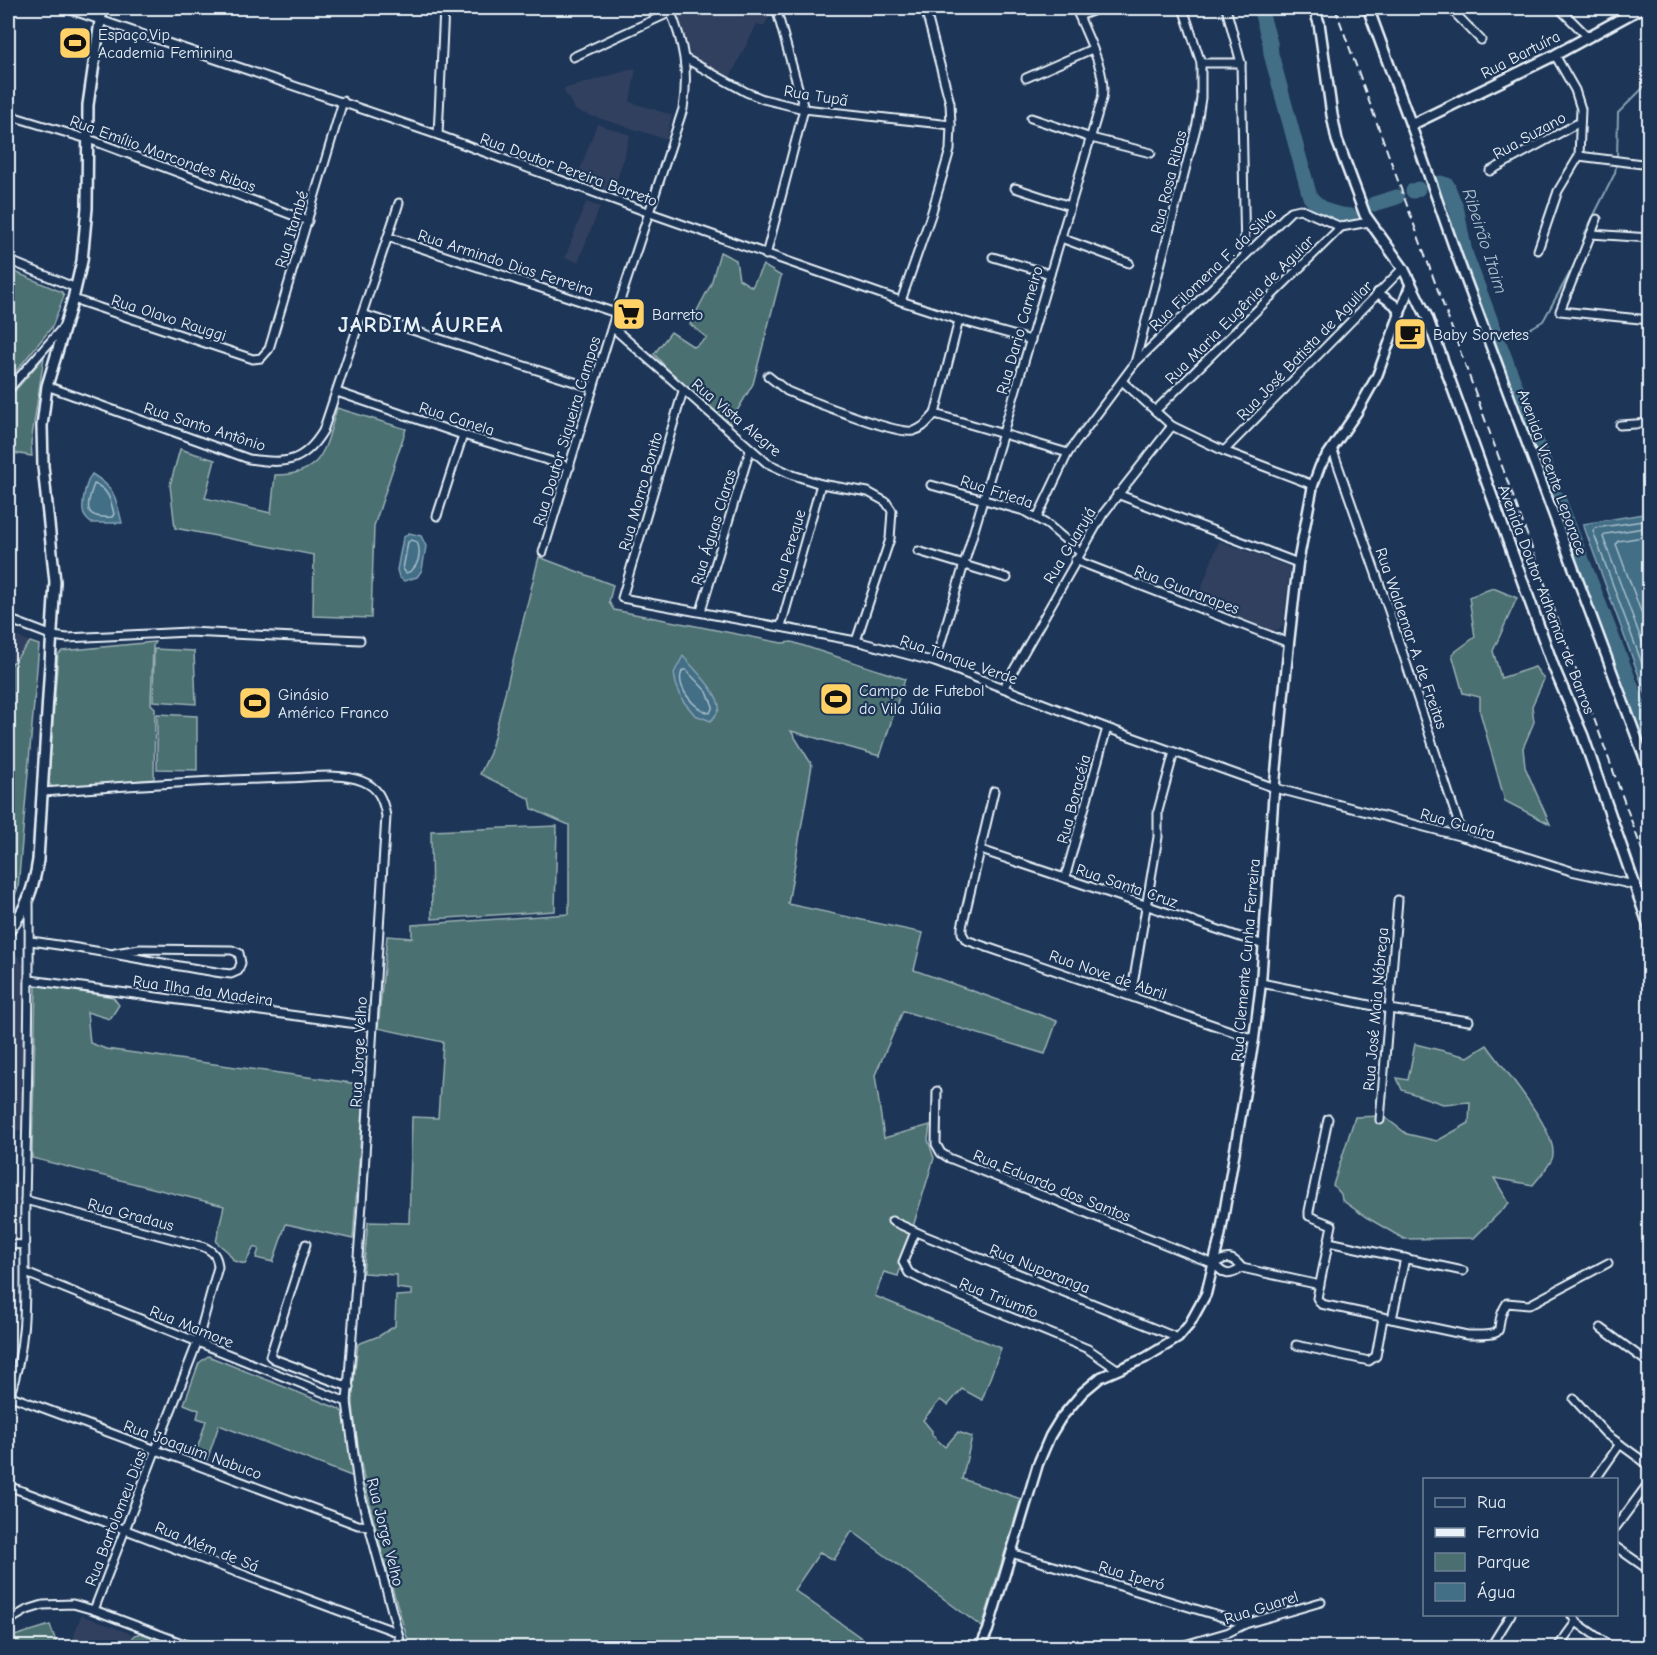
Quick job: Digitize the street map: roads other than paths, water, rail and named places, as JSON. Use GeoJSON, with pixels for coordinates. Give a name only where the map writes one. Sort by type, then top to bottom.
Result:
{"type":"FeatureCollection","features":[{"type":"Feature","properties":{"kind":"main road"},"geometry":{"type":"LineString","coordinates":[[8,932],[29,899],[38,860],[53,636],[55,562],[42,446],[47,386],[55,343],[64,326],[73,299],[85,240],[88,105],[102,8]]}},
{"type":"Feature","properties":{"kind":"main road","name":"Avenida Doutor Adhemar de Barros"},"geometry":{"type":"LineString","coordinates":[[1314,8],[1319,23],[1336,134],[1360,202],[1367,219],[1403,268],[1427,317],[1554,668],[1583,736],[1650,929]]}},
{"type":"Feature","properties":{"kind":"main road"},"geometry":{"type":"LineString","coordinates":[[1368,8],[1411,125]]}},
{"type":"Feature","properties":{"kind":"main road","name":"Rua Bartuíra"},"geometry":{"type":"LineString","coordinates":[[1411,125],[1555,55],[1641,8]]}},
{"type":"Feature","properties":{"kind":"street","name":"Rua Doutor Pereira Barreto"},"geometry":{"type":"LineString","coordinates":[[65,8],[343,101],[766,255],[959,320],[1031,340]]}},
{"type":"Feature","properties":{"kind":"street"},"geometry":{"type":"LineString","coordinates":[[438,135],[444,8]]}},
{"type":"Feature","properties":{"kind":"street"},"geometry":{"type":"LineString","coordinates":[[766,255],[804,109],[776,8]]}},
{"type":"Feature","properties":{"kind":"street"},"geometry":{"type":"LineString","coordinates":[[901,301],[950,150],[950,103],[925,8]]}},
{"type":"Feature","properties":{"kind":"street","name":"Rua Dario Carneiro"},"geometry":{"type":"LineString","coordinates":[[935,662],[1103,92],[1101,73],[1076,8]]}},
{"type":"Feature","properties":{"kind":"street"},"geometry":{"type":"LineString","coordinates":[[1079,16],[1100,8]]}},
{"type":"Feature","properties":{"kind":"street","name":"Rua Rosa Ribas"},"geometry":{"type":"LineString","coordinates":[[1135,363],[1197,123],[1201,98],[1201,63],[1183,8]]}},
{"type":"Feature","properties":{"kind":"street"},"geometry":{"type":"LineString","coordinates":[[1226,8],[1241,63],[1245,255]]}},
{"type":"Feature","properties":{"kind":"street"},"geometry":{"type":"LineString","coordinates":[[1450,8],[1481,40]]}},
{"type":"Feature","properties":{"kind":"street"},"geometry":{"type":"LineString","coordinates":[[1559,8],[1587,36]]}},
{"type":"Feature","properties":{"kind":"street"},"geometry":{"type":"LineString","coordinates":[[573,57],[670,10]]}},
{"type":"Feature","properties":{"kind":"street","name":"Rua Doutor Siqueira Campos"},"geometry":{"type":"LineString","coordinates":[[543,552],[616,313],[683,109],[686,59],[670,10]]}},
{"type":"Feature","properties":{"kind":"street"},"geometry":{"type":"LineString","coordinates":[[1026,78],[1092,49]]}},
{"type":"Feature","properties":{"kind":"street"},"geometry":{"type":"LineString","coordinates":[[1538,250],[1558,191],[1579,156],[1581,109],[1575,90],[1555,55]]}},
{"type":"Feature","properties":{"kind":"street","name":"Rua Tupã"},"geometry":{"type":"LineString","coordinates":[[686,59],[763,99],[804,109],[951,125]]}},
{"type":"Feature","properties":{"kind":"street"},"geometry":{"type":"LineString","coordinates":[[1201,63],[1241,63]]}},
{"type":"Feature","properties":{"kind":"street","name":"Rua Itambé"},"geometry":{"type":"LineString","coordinates":[[257,359],[266,354],[269,349],[343,101]]}},
{"type":"Feature","properties":{"kind":"street","name":"Rua Emílio Marcondes Ribas"},"geometry":{"type":"LineString","coordinates":[[8,115],[86,139],[308,220]]}},
{"type":"Feature","properties":{"kind":"street"},"geometry":{"type":"LineString","coordinates":[[1031,118],[1091,138],[1151,153]]}},
{"type":"Feature","properties":{"kind":"street","name":"Rua Suzano"},"geometry":{"type":"LineString","coordinates":[[1490,171],[1580,122]]}},
{"type":"Feature","properties":{"kind":"street","name":"Avenida Vicente Leporace"},"geometry":{"type":"LineString","coordinates":[[1411,125],[1457,256],[1650,773]]}},
{"type":"Feature","properties":{"kind":"street"},"geometry":{"type":"LineString","coordinates":[[1579,156],[1650,165]]}},
{"type":"Feature","properties":{"kind":"street"},"geometry":{"type":"LineString","coordinates":[[1015,188],[1070,206]]}},
{"type":"Feature","properties":{"kind":"street","name":"Rua Santo Antônio"},"geometry":{"type":"LineString","coordinates":[[47,386],[249,459],[271,462],[290,461],[303,455],[316,443],[323,431],[399,203]]}},
{"type":"Feature","properties":{"kind":"street","name":"Rua Filomena F. da Silva"},"geometry":{"type":"LineString","coordinates":[[1037,518],[1068,453],[1135,363],[1245,255],[1291,211],[1297,209],[1341,227]]}},
{"type":"Feature","properties":{"kind":"street"},"geometry":{"type":"LineString","coordinates":[[1341,227],[1367,219]]}},
{"type":"Feature","properties":{"kind":"street"},"geometry":{"type":"LineString","coordinates":[[1597,219],[1560,311],[1650,320]]}},
{"type":"Feature","properties":{"kind":"street","name":"Rua Maria Eugênia de Aguiar"},"geometry":{"type":"LineString","coordinates":[[1155,411],[1341,227]]}},
{"type":"Feature","properties":{"kind":"street"},"geometry":{"type":"LineString","coordinates":[[1591,234],[1650,238]]}},
{"type":"Feature","properties":{"kind":"street","name":"Rua Armindo Dias Ferreira"},"geometry":{"type":"LineString","coordinates":[[388,237],[616,313]]}},
{"type":"Feature","properties":{"kind":"street"},"geometry":{"type":"LineString","coordinates":[[1061,238],[1129,263]]}},
{"type":"Feature","properties":{"kind":"street"},"geometry":{"type":"LineString","coordinates":[[993,257],[1050,274]]}},
{"type":"Feature","properties":{"kind":"street"},"geometry":{"type":"LineString","coordinates":[[8,260],[76,288]]}},
{"type":"Feature","properties":{"kind":"street","name":"Rua José Batista de Aguilar"},"geometry":{"type":"LineString","coordinates":[[1224,451],[1403,268]]}},
{"type":"Feature","properties":{"kind":"street","name":"Rua Clemente Cunha Ferreira"},"geometry":{"type":"LineString","coordinates":[[980,1647],[988,1630],[1038,1464],[1050,1436],[1072,1403],[1101,1377],[1145,1358],[1178,1338],[1206,1294],[1214,1264],[1254,1039],[1261,983],[1275,788],[1289,643],[1298,563],[1313,485],[1320,466],[1373,384],[1411,282]]}},
{"type":"Feature","properties":{"kind":"street"},"geometry":{"type":"LineString","coordinates":[[1378,293],[1395,304],[1400,314]]}},
{"type":"Feature","properties":{"kind":"street","name":"Rua Olavo Rauggi"},"geometry":{"type":"LineString","coordinates":[[73,299],[257,359]]}},
{"type":"Feature","properties":{"kind":"street"},"geometry":{"type":"LineString","coordinates":[[362,314],[594,388]]}},
{"type":"Feature","properties":{"kind":"street"},"geometry":{"type":"LineString","coordinates":[[768,376],[787,391],[799,396],[889,428],[915,430],[923,427],[935,414],[959,320]]}},
{"type":"Feature","properties":{"kind":"street","name":"Rua Vista Alegre"},"geometry":{"type":"LineString","coordinates":[[612,327],[750,450],[779,470],[821,484],[868,492],[886,502],[892,511],[890,539],[856,641]]}},
{"type":"Feature","properties":{"kind":"street"},"geometry":{"type":"LineString","coordinates":[[8,390],[55,343]]}},
{"type":"Feature","properties":{"kind":"street"},"geometry":{"type":"LineString","coordinates":[[1122,381],[1172,426],[1224,451],[1313,485]]}},
{"type":"Feature","properties":{"kind":"street","name":"Rua Morro Bonito"},"geometry":{"type":"LineString","coordinates":[[622,598],[683,391]]}},
{"type":"Feature","properties":{"kind":"street","name":"Rua Canela"},"geometry":{"type":"LineString","coordinates":[[337,392],[463,435],[570,467]]}},
{"type":"Feature","properties":{"kind":"street"},"geometry":{"type":"LineString","coordinates":[[935,414],[1068,453]]}},
{"type":"Feature","properties":{"kind":"street"},"geometry":{"type":"LineString","coordinates":[[1620,425],[1650,423]]}},
{"type":"Feature","properties":{"kind":"street","name":"Rua Guarujá"},"geometry":{"type":"LineString","coordinates":[[1004,687],[1075,560],[1117,494],[1172,426]]}},
{"type":"Feature","properties":{"kind":"street"},"geometry":{"type":"LineString","coordinates":[[437,516],[463,435]]}},
{"type":"Feature","properties":{"kind":"street","name":"Rua Waldemar A. de Freitas"},"geometry":{"type":"LineString","coordinates":[[1332,448],[1389,610],[1463,837]]}},
{"type":"Feature","properties":{"kind":"street","name":"Rua Águas Claras"},"geometry":{"type":"LineString","coordinates":[[701,612],[750,450]]}},
{"type":"Feature","properties":{"kind":"street","name":"Rua Pereque"},"geometry":{"type":"LineString","coordinates":[[781,626],[821,484]]}},
{"type":"Feature","properties":{"kind":"street","name":"Rua Frieda"},"geometry":{"type":"LineString","coordinates":[[931,485],[1024,511],[1037,518],[1080,552]]}},
{"type":"Feature","properties":{"kind":"street"},"geometry":{"type":"LineString","coordinates":[[1117,494],[1298,563]]}},
{"type":"Feature","properties":{"kind":"street"},"geometry":{"type":"LineString","coordinates":[[918,551],[1007,578]]}},
{"type":"Feature","properties":{"kind":"street","name":"Rua Guararapes"},"geometry":{"type":"LineString","coordinates":[[1075,560],[1289,643]]}},
{"type":"Feature","properties":{"kind":"street","name":"Rua Tanque Verde"},"geometry":{"type":"LineString","coordinates":[[622,598],[856,641],[935,662],[1107,728],[1275,788]]}},
{"type":"Feature","properties":{"kind":"street"},"geometry":{"type":"LineString","coordinates":[[8,619],[53,636],[67,638],[189,632],[360,640]]}},
{"type":"Feature","properties":{"kind":"street","name":"Rua Boracéia"},"geometry":{"type":"LineString","coordinates":[[1065,878],[1107,728]]}},
{"type":"Feature","properties":{"kind":"street"},"geometry":{"type":"LineString","coordinates":[[1131,996],[1158,837],[1158,811],[1174,752]]}},
{"type":"Feature","properties":{"kind":"street","name":"Rua Jorge Velho"},"geometry":{"type":"LineString","coordinates":[[44,792],[214,781],[330,777],[352,778],[372,786],[383,800],[386,816],[347,1402],[358,1485],[402,1647]]}},
{"type":"Feature","properties":{"kind":"street","name":"Rua Guaíra"},"geometry":{"type":"LineString","coordinates":[[1275,788],[1463,837],[1571,871],[1634,885]]}},
{"type":"Feature","properties":{"kind":"street"},"geometry":{"type":"LineString","coordinates":[[981,850],[994,791]]}},
{"type":"Feature","properties":{"kind":"street","name":"Rua Santa Cruz"},"geometry":{"type":"LineString","coordinates":[[981,850],[1264,945]]}},
{"type":"Feature","properties":{"kind":"street","name":"Rua Nove de Abril"},"geometry":{"type":"LineString","coordinates":[[981,850],[962,927],[963,937],[973,943],[1254,1039]]}},
{"type":"Feature","properties":{"kind":"street"},"geometry":{"type":"LineString","coordinates":[[8,1397],[25,1330],[29,899]]}},
{"type":"Feature","properties":{"kind":"street","name":"Rua José Maia Nóbrega"},"geometry":{"type":"LineString","coordinates":[[1380,1120],[1398,900]]}},
{"type":"Feature","properties":{"kind":"street"},"geometry":{"type":"LineString","coordinates":[[30,941],[115,953],[141,960],[231,974],[238,971],[241,963],[239,953],[232,950],[140,949],[115,953]]}},
{"type":"Feature","properties":{"kind":"street","name":"Rua Ilha da Madeira"},"geometry":{"type":"LineString","coordinates":[[30,980],[372,1026]]}},
{"type":"Feature","properties":{"kind":"street"},"geometry":{"type":"LineString","coordinates":[[1261,983],[1389,1009],[1469,1021]]}},
{"type":"Feature","properties":{"kind":"street","name":"Rua Eduardo dos Santos"},"geometry":{"type":"LineString","coordinates":[[938,1091],[936,1144],[944,1155],[1214,1264]]}},
{"type":"Feature","properties":{"kind":"street"},"geometry":{"type":"LineString","coordinates":[[1328,1119],[1309,1211],[1309,1216],[1312,1218],[1332,1225],[1317,1298],[1320,1304],[1467,1335],[1492,1336],[1499,1330],[1504,1306],[1507,1303],[1529,1305],[1608,1263]]}},
{"type":"Feature","properties":{"kind":"street","name":"Rua Gradaus"},"geometry":{"type":"LineString","coordinates":[[25,1200],[204,1247],[215,1254],[218,1267]]}},
{"type":"Feature","properties":{"kind":"street","name":"Rua Nuporanga"},"geometry":{"type":"LineString","coordinates":[[892,1221],[1178,1338]]}},
{"type":"Feature","properties":{"kind":"street","name":"Rua Triumfo"},"geometry":{"type":"LineString","coordinates":[[915,1232],[903,1265],[909,1273],[1088,1349],[1117,1369]]}},
{"type":"Feature","properties":{"kind":"street"},"geometry":{"type":"LineString","coordinates":[[1329,1242],[1463,1271]]}},
{"type":"Feature","properties":{"kind":"street"},"geometry":{"type":"LineString","coordinates":[[8,1244],[24,1245]]}},
{"type":"Feature","properties":{"kind":"street"},"geometry":{"type":"LineString","coordinates":[[306,1244],[270,1356],[349,1387]]}},
{"type":"Feature","properties":{"kind":"street"},"geometry":{"type":"LineString","coordinates":[[1242,1268],[1234,1274],[1227,1274],[1220,1271],[1214,1264],[1223,1257],[1231,1258],[1237,1261],[1242,1268],[1320,1285]]}},
{"type":"Feature","properties":{"kind":"street"},"geometry":{"type":"LineString","coordinates":[[1392,1319],[1405,1258]]}},
{"type":"Feature","properties":{"kind":"street","name":"Rua Bartolomeu Dias"},"geometry":{"type":"LineString","coordinates":[[94,1610],[197,1342],[218,1267]]}},
{"type":"Feature","properties":{"kind":"street","name":"Rua Mamore"},"geometry":{"type":"LineString","coordinates":[[26,1273],[347,1402]]}},
{"type":"Feature","properties":{"kind":"street"},"geometry":{"type":"LineString","coordinates":[[1296,1345],[1373,1360],[1376,1356],[1383,1318]]}},
{"type":"Feature","properties":{"kind":"street"},"geometry":{"type":"LineString","coordinates":[[1601,1328],[1650,1364]]}},
{"type":"Feature","properties":{"kind":"street","name":"Rua Joaquim Nabuco"},"geometry":{"type":"LineString","coordinates":[[8,1397],[358,1525],[370,1526]]}},
{"type":"Feature","properties":{"kind":"street"},"geometry":{"type":"LineString","coordinates":[[1574,1399],[1606,1434],[1650,1466]]}},
{"type":"Feature","properties":{"kind":"street"},"geometry":{"type":"LineString","coordinates":[[1596,1478],[1620,1444]]}},
{"type":"Feature","properties":{"kind":"street"},"geometry":{"type":"LineString","coordinates":[[1618,1526],[1650,1481]]}},
{"type":"Feature","properties":{"kind":"street","name":"Rua Mém de Sá"},"geometry":{"type":"LineString","coordinates":[[8,1486],[397,1632]]}},
{"type":"Feature","properties":{"kind":"street"},"geometry":{"type":"LineString","coordinates":[[1618,1549],[1650,1570]]}},
{"type":"Feature","properties":{"kind":"street","name":"Rua Iperó"},"geometry":{"type":"LineString","coordinates":[[1011,1553],[1245,1624]]}},
{"type":"Feature","properties":{"kind":"street","name":"Rua Guarel"},"geometry":{"type":"LineString","coordinates":[[1173,1647],[1229,1632],[1245,1624],[1321,1602]]}},
{"type":"Feature","properties":{"kind":"street"},"geometry":{"type":"LineString","coordinates":[[8,1621],[27,1610],[55,1603],[73,1604],[195,1647]]}},
{"type":"Feature","properties":{"kind":"street"},"geometry":{"type":"LineString","coordinates":[[1490,1647],[1510,1616]]}},
{"type":"Feature","properties":{"kind":"street"},"geometry":{"type":"LineString","coordinates":[[1572,1616],[1576,1622],[1613,1647]]}},
{"type":"Feature","properties":{"kind":"street"},"geometry":{"type":"LineString","coordinates":[[1557,1647],[1576,1622]]}},
{"type":"Feature","properties":{"kind":"water"},"geometry":{"type":"Polygon","coordinates":[[[92,474],[110,489],[122,523],[91,523],[85,517],[84,496],[92,474]]]}},
{"type":"Feature","properties":{"kind":"water"},"geometry":{"type":"Polygon","coordinates":[[[1650,513],[1649,703],[1583,524],[1650,513]]]}},
{"type":"Feature","properties":{"kind":"water"},"geometry":{"type":"Polygon","coordinates":[[[409,533],[421,536],[426,546],[422,570],[417,577],[404,581],[399,577],[397,570],[403,538],[409,533]]]}},
{"type":"Feature","properties":{"kind":"water"},"geometry":{"type":"Polygon","coordinates":[[[683,656],[706,681],[716,696],[719,709],[711,721],[695,715],[683,701],[674,673],[683,656]]]}},
{"type":"Feature","properties":{"kind":"waterway","name":"Ribeirão Itaim"},"geometry":{"type":"LineString","coordinates":[[1260,8],[1310,197],[1328,211],[1350,216]]}},
{"type":"Feature","properties":{"kind":"waterway"},"geometry":{"type":"LineString","coordinates":[[1617,158],[1618,113],[1650,81]]}},
{"type":"Feature","properties":{"kind":"waterway"},"geometry":{"type":"LineString","coordinates":[[1582,247],[1585,233],[1615,173],[1616,164]]}},
{"type":"Feature","properties":{"kind":"waterway","name":"Ribeirão Itaim"},"geometry":{"type":"LineString","coordinates":[[1440,183],[1447,185],[1457,211],[1465,253],[1552,483]]}},
{"type":"Feature","properties":{"kind":"waterway","name":"Ribeirão Itaim"},"geometry":{"type":"LineString","coordinates":[[1413,191],[1418,189]]}},
{"type":"Feature","properties":{"kind":"waterway","name":"Ribeirão Itaim"},"geometry":{"type":"LineString","coordinates":[[1374,204],[1397,197]]}},
{"type":"Feature","properties":{"kind":"waterway"},"geometry":{"type":"LineString","coordinates":[[1519,335],[1543,321],[1578,258]]}},
{"type":"Feature","properties":{"kind":"waterway","name":"Ribeirão Itaim"},"geometry":{"type":"LineString","coordinates":[[1558,498],[1650,735]]}},
{"type":"Feature","properties":{"kind":"railway"},"geometry":{"type":"LineString","coordinates":[[1335,8],[1650,872]]}},
{"type":"Feature","properties":{"kind":"place","name":"Espaço.Vip Academia Feminina"},"geometry":{"type":"Point","coordinates":[75,43]}},
{"type":"Feature","properties":{"kind":"place","name":"Barreto"},"geometry":{"type":"Point","coordinates":[629,314]}},
{"type":"Feature","properties":{"kind":"place","name":"Baby Sorvetes"},"geometry":{"type":"Point","coordinates":[1410,334]}},
{"type":"Feature","properties":{"kind":"place","name":"Campo de Futebol do Vila Júlia"},"geometry":{"type":"Point","coordinates":[836,699]}},
{"type":"Feature","properties":{"kind":"place","name":"Ginásio Américo Franco"},"geometry":{"type":"Point","coordinates":[255,703]}},
{"type":"Feature","properties":{"kind":"district","name":"JARDIM ÁUREA"},"geometry":{"type":"Point","coordinates":[421,324]}}]}
